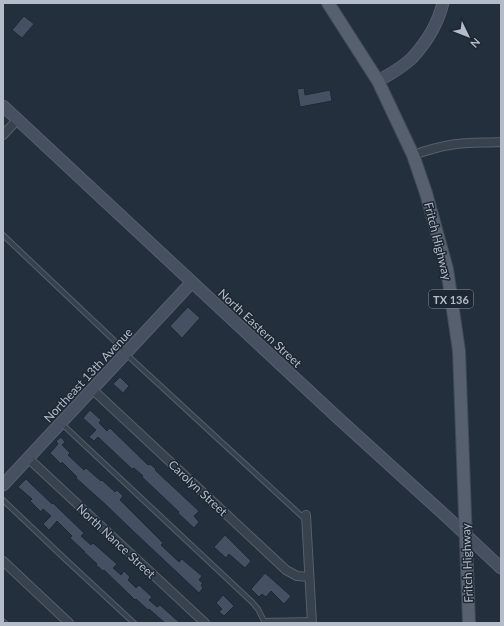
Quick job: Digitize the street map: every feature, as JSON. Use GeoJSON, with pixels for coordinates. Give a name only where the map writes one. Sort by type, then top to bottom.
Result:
{"type":"FeatureCollection","features":[{"type":"Feature","properties":{"kind":"main road","name":"Fritch Highway"},"geometry":{"type":"LineString","coordinates":[[328,3],[378,81],[413,156],[428,199],[447,269],[459,351],[469,623]]}},
{"type":"Feature","properties":{"kind":"main road"},"geometry":{"type":"LineString","coordinates":[[378,81],[401,67],[412,58],[432,31],[443,3]]}},
{"type":"Feature","properties":{"kind":"main road","name":"North Eastern Street"},"geometry":{"type":"LineString","coordinates":[[3,106],[501,568]]}},
{"type":"Feature","properties":{"kind":"main road","name":"Northeast 13th Avenue"},"geometry":{"type":"LineString","coordinates":[[3,485],[192,282]]}},
{"type":"Feature","properties":{"kind":"street"},"geometry":{"type":"LineString","coordinates":[[3,135],[18,119]]}},
{"type":"Feature","properties":{"kind":"street"},"geometry":{"type":"LineString","coordinates":[[413,156],[428,150],[451,145],[501,142]]}},
{"type":"Feature","properties":{"kind":"street","name":"Carolyn Street"},"geometry":{"type":"LineString","coordinates":[[92,389],[286,570],[297,576],[310,577]]}},
{"type":"Feature","properties":{"kind":"street","name":"North Nance Street"},"geometry":{"type":"LineString","coordinates":[[28,458],[205,623]]}},
{"type":"Feature","properties":{"kind":"street"},"geometry":{"type":"LineString","coordinates":[[306,518],[311,622]]}},
{"type":"Feature","properties":{"kind":"street"},"geometry":{"type":"LineString","coordinates":[[3,562],[69,623]]}},
{"type":"Feature","properties":{"kind":"lane"},"geometry":{"type":"LineString","coordinates":[[3,235],[120,346],[126,354],[306,518]]}},
{"type":"Feature","properties":{"kind":"lane"},"geometry":{"type":"LineString","coordinates":[[61,423],[252,602],[258,609],[265,622],[311,622]]}},
{"type":"Feature","properties":{"kind":"lane"},"geometry":{"type":"LineString","coordinates":[[3,500],[134,623]]}},
{"type":"Feature","properties":{"kind":"building"},"geometry":{"type":"Polygon","coordinates":[[[24,16],[34,24],[22,38],[12,30],[24,16]]]}},
{"type":"Feature","properties":{"kind":"building"},"geometry":{"type":"Polygon","coordinates":[[[304,88],[305,95],[330,90],[332,101],[300,107],[297,89],[304,88]]]}},
{"type":"Feature","properties":{"kind":"building"},"geometry":{"type":"Polygon","coordinates":[[[188,307],[200,318],[182,338],[170,326],[188,307]]]}},
{"type":"Feature","properties":{"kind":"building"},"geometry":{"type":"Polygon","coordinates":[[[120,377],[129,386],[123,393],[113,384],[120,377]]]}},
{"type":"Feature","properties":{"kind":"building"},"geometry":{"type":"Polygon","coordinates":[[[90,410],[101,420],[99,423],[107,431],[110,428],[148,465],[150,464],[156,469],[155,470],[199,511],[194,516],[199,522],[194,528],[134,468],[132,469],[98,437],[94,441],[89,437],[96,430],[83,418],[90,410]]]}},
{"type":"Feature","properties":{"kind":"building"},"geometry":{"type":"Polygon","coordinates":[[[61,437],[65,442],[62,445],[70,453],[68,455],[84,470],[86,468],[115,492],[117,490],[123,496],[120,500],[163,543],[161,545],[179,562],[182,559],[202,576],[199,580],[203,583],[201,585],[203,588],[199,593],[76,478],[77,477],[62,462],[61,464],[50,453],[58,444],[56,441],[61,437]]]}},
{"type":"Feature","properties":{"kind":"building"},"geometry":{"type":"Polygon","coordinates":[[[26,479],[84,533],[81,536],[91,545],[93,543],[117,564],[113,568],[121,575],[124,571],[130,577],[128,580],[136,588],[139,585],[152,597],[149,600],[157,607],[160,605],[180,623],[165,623],[136,599],[135,600],[104,570],[103,571],[96,565],[97,564],[70,538],[72,536],[57,521],[49,530],[43,524],[51,516],[43,509],[41,512],[30,501],[32,499],[18,487],[26,479]]]}},
{"type":"Feature","properties":{"kind":"building"},"geometry":{"type":"Polygon","coordinates":[[[225,535],[251,561],[245,568],[229,554],[226,558],[214,547],[225,535]]]}},
{"type":"Feature","properties":{"kind":"building"},"geometry":{"type":"Polygon","coordinates":[[[265,573],[291,596],[284,604],[271,591],[266,597],[262,594],[259,597],[251,589],[265,573]]]}},
{"type":"Feature","properties":{"kind":"building"},"geometry":{"type":"Polygon","coordinates":[[[223,595],[234,606],[224,616],[219,612],[222,609],[216,603],[223,595]]]}}]}
